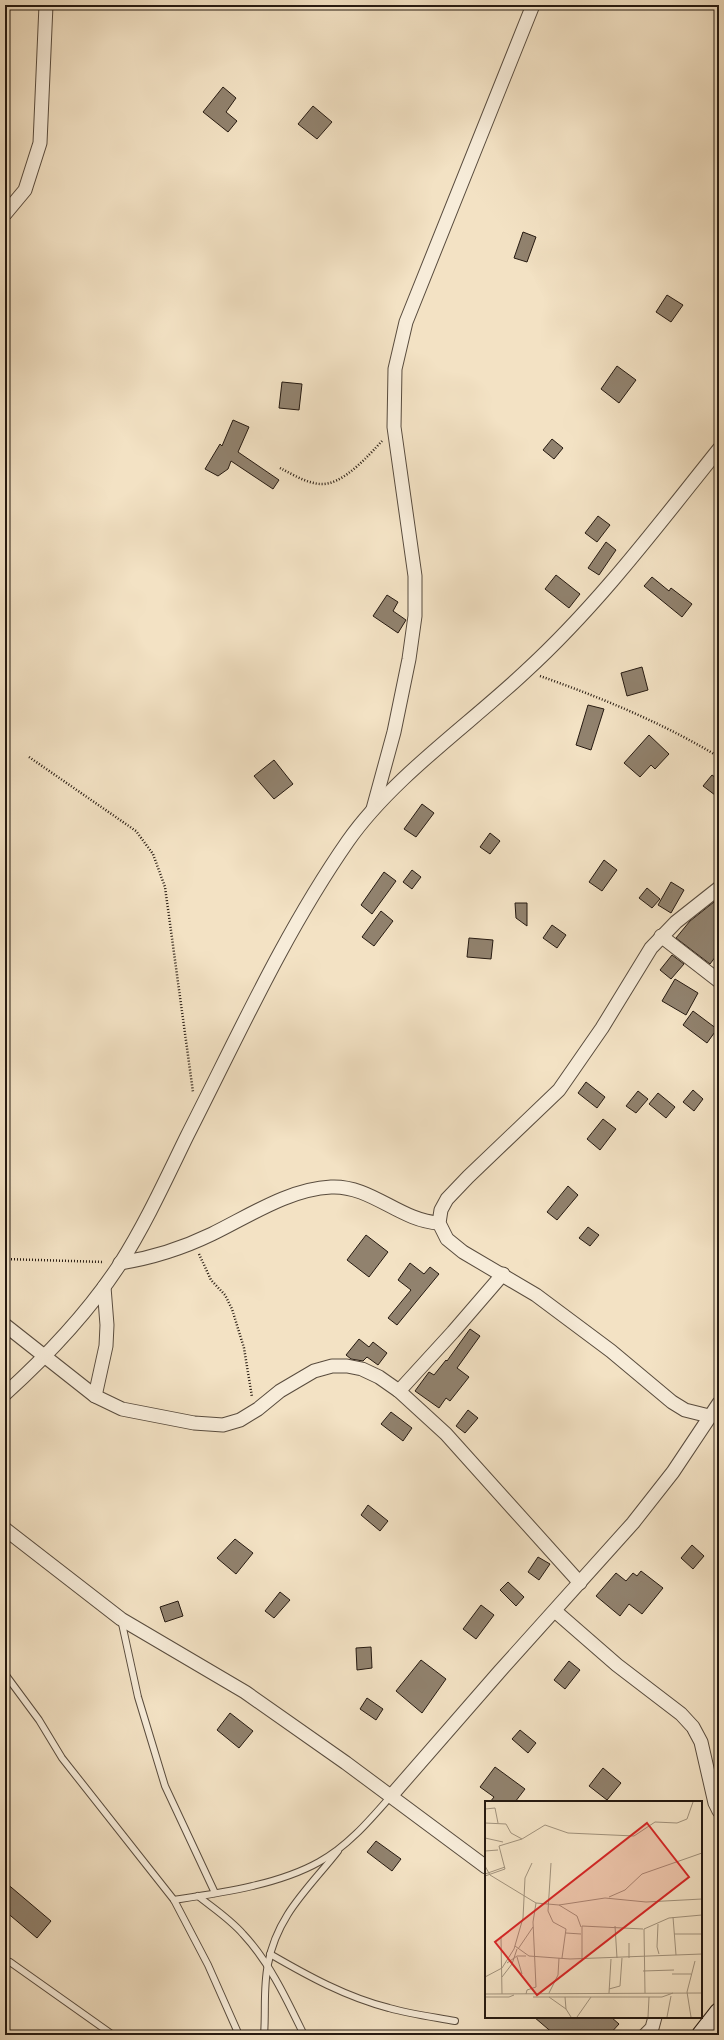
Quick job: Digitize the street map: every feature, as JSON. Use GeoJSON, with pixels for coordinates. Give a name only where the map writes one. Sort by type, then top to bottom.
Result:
{"type":"FeatureCollection","features":[{"type":"Feature","properties":{"kind":"street"},"geometry":{"type":"LineString","coordinates":[[5,214],[25,190],[40,142],[46,5]]}},
{"type":"Feature","properties":{"kind":"street"},"geometry":{"type":"LineString","coordinates":[[373,811],[394,732],[409,659],[415,616],[415,576],[394,427],[395,369],[406,322],[533,5]]}},
{"type":"Feature","properties":{"kind":"street"},"geometry":{"type":"LineString","coordinates":[[5,1394],[44,1357],[73,1326],[104,1287],[120,1263],[142,1226],[281,950],[330,868],[351,837],[373,811],[418,767],[526,671],[570,629],[663,521],[719,448]]}},
{"type":"Feature","properties":{"kind":"street"},"geometry":{"type":"LineString","coordinates":[[708,1416],[685,1410],[672,1402],[605,1347],[536,1295],[503,1274],[463,1252],[447,1239],[439,1223],[441,1210],[447,1199],[564,1084],[602,1028],[641,962],[661,936],[719,888]]}},
{"type":"Feature","properties":{"kind":"street"},"geometry":{"type":"LineString","coordinates":[[661,936],[719,981]]}},
{"type":"Feature","properties":{"kind":"street"},"geometry":{"type":"LineString","coordinates":[[120,1263],[151,1256],[195,1242],[271,1204],[308,1191],[331,1187],[347,1188],[367,1194],[420,1219],[439,1223]]}},
{"type":"Feature","properties":{"kind":"street"},"geometry":{"type":"LineString","coordinates":[[399,1391],[503,1274]]}},
{"type":"Feature","properties":{"kind":"street"},"geometry":{"type":"LineString","coordinates":[[96,1396],[106,1346],[107,1325],[104,1287]]}},
{"type":"Feature","properties":{"kind":"street"},"geometry":{"type":"LineString","coordinates":[[5,1325],[44,1357],[96,1396],[122,1409],[194,1423],[223,1425],[240,1420],[252,1413],[280,1391],[314,1371],[332,1366],[347,1366],[362,1369],[380,1377],[399,1391],[446,1434],[580,1583]]}},
{"type":"Feature","properties":{"kind":"street"},"geometry":{"type":"LineString","coordinates":[[391,1796],[642,1511],[673,1472],[708,1416],[719,1403]]}},
{"type":"Feature","properties":{"kind":"street"},"geometry":{"type":"LineString","coordinates":[[5,1529],[121,1619],[245,1692],[391,1796],[485,1866]]}},
{"type":"Feature","properties":{"kind":"street"},"geometry":{"type":"LineString","coordinates":[[555,1611],[634,1679],[681,1714],[693,1728],[701,1742],[715,1802],[719,1811]]}},
{"type":"Feature","properties":{"kind":"street"},"geometry":{"type":"LineString","coordinates":[[701,2035],[719,2012]]}},
{"type":"Feature","properties":{"kind":"street"},"geometry":{"type":"LineString","coordinates":[[645,2035],[652,2028],[655,2018]]}},
{"type":"Feature","properties":{"kind":"lane"},"geometry":{"type":"LineString","coordinates":[[121,1619],[138,1697],[166,1786],[191,1844],[215,1893]]}},
{"type":"Feature","properties":{"kind":"lane"},"geometry":{"type":"LineString","coordinates":[[5,1674],[38,1720],[62,1758],[174,1900],[208,1964],[239,2035]]}},
{"type":"Feature","properties":{"kind":"lane"},"geometry":{"type":"LineString","coordinates":[[264,2035],[267,1966],[279,1930],[287,1913],[343,1845],[391,1796]]}},
{"type":"Feature","properties":{"kind":"lane"},"geometry":{"type":"LineString","coordinates":[[174,1900],[215,1893],[286,1876],[319,1862],[343,1845]]}},
{"type":"Feature","properties":{"kind":"lane"},"geometry":{"type":"LineString","coordinates":[[198,1896],[242,1933],[267,1966],[304,2035]]}},
{"type":"Feature","properties":{"kind":"lane"},"geometry":{"type":"LineString","coordinates":[[270,1954],[333,1988],[358,1998],[389,2008],[455,2021]]}},
{"type":"Feature","properties":{"kind":"lane"},"geometry":{"type":"LineString","coordinates":[[10,1962],[113,2035]]}},
{"type":"Feature","properties":{"kind":"path"},"geometry":{"type":"LineString","coordinates":[[280,468],[304,479],[320,484],[332,483],[349,473],[394,427]]}},
{"type":"Feature","properties":{"kind":"path"},"geometry":{"type":"LineString","coordinates":[[526,671],[624,708],[678,734],[719,757]]}},
{"type":"Feature","properties":{"kind":"path"},"geometry":{"type":"LineString","coordinates":[[28,757],[136,831],[153,854],[165,887],[190,1074],[198,1116]]}},
{"type":"Feature","properties":{"kind":"path"},"geometry":{"type":"LineString","coordinates":[[195,1242],[205,1269],[211,1280],[225,1295],[238,1326],[249,1375],[252,1413]]}},
{"type":"Feature","properties":{"kind":"path"},"geometry":{"type":"LineString","coordinates":[[5,1259],[77,1260],[120,1263]]}},
{"type":"Feature","properties":{"kind":"building"},"geometry":{"type":"Polygon","coordinates":[[[223,87],[236,98],[226,112],[237,121],[228,132],[203,112],[223,87]]]}},
{"type":"Feature","properties":{"kind":"building"},"geometry":{"type":"Polygon","coordinates":[[[313,106],[332,122],[317,139],[298,124],[313,106]]]}},
{"type":"Feature","properties":{"kind":"building"},"geometry":{"type":"Polygon","coordinates":[[[523,232],[536,237],[527,262],[514,258],[523,232]]]}},
{"type":"Feature","properties":{"kind":"building"},"geometry":{"type":"Polygon","coordinates":[[[667,295],[683,305],[671,322],[656,312],[667,295]]]}},
{"type":"Feature","properties":{"kind":"building"},"geometry":{"type":"Polygon","coordinates":[[[617,366],[636,380],[619,403],[601,389],[617,366]]]}},
{"type":"Feature","properties":{"kind":"building"},"geometry":{"type":"Polygon","coordinates":[[[282,382],[302,384],[299,410],[279,408],[282,382]]]}},
{"type":"Feature","properties":{"kind":"building"},"geometry":{"type":"Polygon","coordinates":[[[233,420],[249,427],[238,452],[279,480],[273,489],[231,461],[228,469],[218,476],[205,469],[220,444],[222,446],[233,420]]]}},
{"type":"Feature","properties":{"kind":"building"},"geometry":{"type":"Polygon","coordinates":[[[552,439],[563,448],[554,459],[543,450],[552,439]]]}},
{"type":"Feature","properties":{"kind":"building"},"geometry":{"type":"Polygon","coordinates":[[[598,516],[610,525],[597,542],[585,533],[598,516]]]}},
{"type":"Feature","properties":{"kind":"building"},"geometry":{"type":"Polygon","coordinates":[[[606,542],[616,550],[599,575],[588,568],[606,542]]]}},
{"type":"Feature","properties":{"kind":"building"},"geometry":{"type":"Polygon","coordinates":[[[556,575],[580,594],[569,608],[545,589],[556,575]]]}},
{"type":"Feature","properties":{"kind":"building"},"geometry":{"type":"Polygon","coordinates":[[[652,577],[669,591],[671,588],[692,604],[682,617],[644,586],[652,577]]]}},
{"type":"Feature","properties":{"kind":"building"},"geometry":{"type":"Polygon","coordinates":[[[387,595],[398,602],[393,611],[406,620],[398,633],[373,616],[387,595]]]}},
{"type":"Feature","properties":{"kind":"building"},"geometry":{"type":"Polygon","coordinates":[[[642,667],[648,690],[627,696],[621,673],[642,667]]]}},
{"type":"Feature","properties":{"kind":"building"},"geometry":{"type":"Polygon","coordinates":[[[588,705],[604,709],[591,750],[576,745],[588,705]]]}},
{"type":"Feature","properties":{"kind":"building"},"geometry":{"type":"Polygon","coordinates":[[[649,735],[669,754],[655,769],[651,765],[640,777],[624,763],[649,735]]]}},
{"type":"Feature","properties":{"kind":"building"},"geometry":{"type":"Polygon","coordinates":[[[274,760],[293,784],[274,799],[254,776],[274,760]]]}},
{"type":"Feature","properties":{"kind":"building"},"geometry":{"type":"Polygon","coordinates":[[[712,775],[719,780],[719,798],[703,786],[712,775]]]}},
{"type":"Feature","properties":{"kind":"building"},"geometry":{"type":"Polygon","coordinates":[[[422,804],[434,813],[416,837],[404,829],[422,804]]]}},
{"type":"Feature","properties":{"kind":"building"},"geometry":{"type":"Polygon","coordinates":[[[490,833],[500,841],[490,854],[480,847],[490,833]]]}},
{"type":"Feature","properties":{"kind":"building"},"geometry":{"type":"Polygon","coordinates":[[[604,860],[617,870],[602,891],[589,882],[604,860]]]}},
{"type":"Feature","properties":{"kind":"building"},"geometry":{"type":"Polygon","coordinates":[[[412,870],[421,877],[412,889],[403,882],[412,870]]]}},
{"type":"Feature","properties":{"kind":"building"},"geometry":{"type":"Polygon","coordinates":[[[384,872],[396,881],[372,914],[361,905],[384,872]]]}},
{"type":"Feature","properties":{"kind":"building"},"geometry":{"type":"Polygon","coordinates":[[[671,882],[684,890],[671,913],[658,905],[671,882]]]}},
{"type":"Feature","properties":{"kind":"building"},"geometry":{"type":"Polygon","coordinates":[[[647,888],[660,899],[652,908],[639,898],[647,888]]]}},
{"type":"Feature","properties":{"kind":"building"},"geometry":{"type":"Polygon","coordinates":[[[719,898],[719,952],[710,964],[676,938],[690,921],[719,898]]]}},
{"type":"Feature","properties":{"kind":"building"},"geometry":{"type":"Polygon","coordinates":[[[515,903],[527,903],[527,926],[516,918],[515,903]]]}},
{"type":"Feature","properties":{"kind":"building"},"geometry":{"type":"Polygon","coordinates":[[[381,911],[393,921],[374,946],[362,937],[381,911]]]}},
{"type":"Feature","properties":{"kind":"building"},"geometry":{"type":"Polygon","coordinates":[[[552,925],[566,935],[557,948],[543,938],[552,925]]]}},
{"type":"Feature","properties":{"kind":"building"},"geometry":{"type":"Polygon","coordinates":[[[469,938],[493,940],[491,959],[467,957],[469,938]]]}},
{"type":"Feature","properties":{"kind":"building"},"geometry":{"type":"Polygon","coordinates":[[[672,955],[684,964],[671,979],[660,970],[672,955]]]}},
{"type":"Feature","properties":{"kind":"building"},"geometry":{"type":"Polygon","coordinates":[[[675,979],[698,993],[686,1015],[662,1001],[675,979]]]}},
{"type":"Feature","properties":{"kind":"building"},"geometry":{"type":"Polygon","coordinates":[[[693,1011],[717,1029],[707,1043],[683,1025],[693,1011]]]}},
{"type":"Feature","properties":{"kind":"building"},"geometry":{"type":"Polygon","coordinates":[[[586,1082],[605,1097],[597,1108],[578,1093],[586,1082]]]}},
{"type":"Feature","properties":{"kind":"building"},"geometry":{"type":"Polygon","coordinates":[[[693,1090],[703,1099],[694,1111],[683,1102],[693,1090]]]}},
{"type":"Feature","properties":{"kind":"building"},"geometry":{"type":"Polygon","coordinates":[[[638,1091],[648,1099],[636,1113],[626,1106],[638,1091]]]}},
{"type":"Feature","properties":{"kind":"building"},"geometry":{"type":"Polygon","coordinates":[[[658,1093],[675,1107],[666,1118],[649,1104],[658,1093]]]}},
{"type":"Feature","properties":{"kind":"building"},"geometry":{"type":"Polygon","coordinates":[[[603,1119],[616,1129],[600,1150],[587,1139],[603,1119]]]}},
{"type":"Feature","properties":{"kind":"building"},"geometry":{"type":"Polygon","coordinates":[[[568,1186],[578,1195],[557,1220],[547,1212],[568,1186]]]}},
{"type":"Feature","properties":{"kind":"building"},"geometry":{"type":"Polygon","coordinates":[[[588,1227],[599,1235],[590,1246],[579,1238],[588,1227]]]}},
{"type":"Feature","properties":{"kind":"building"},"geometry":{"type":"Polygon","coordinates":[[[366,1235],[388,1252],[369,1277],[347,1260],[366,1235]]]}},
{"type":"Feature","properties":{"kind":"building"},"geometry":{"type":"Polygon","coordinates":[[[410,1263],[424,1274],[430,1267],[439,1274],[397,1325],[388,1318],[411,1290],[398,1280],[410,1263]]]}},
{"type":"Feature","properties":{"kind":"building"},"geometry":{"type":"Polygon","coordinates":[[[470,1329],[480,1336],[457,1368],[469,1377],[450,1401],[446,1398],[439,1408],[415,1391],[429,1372],[434,1375],[446,1360],[447,1361],[470,1329]]]}},
{"type":"Feature","properties":{"kind":"building"},"geometry":{"type":"Polygon","coordinates":[[[359,1339],[369,1347],[373,1342],[387,1353],[378,1365],[367,1357],[363,1361],[351,1359],[346,1355],[359,1339]]]}},
{"type":"Feature","properties":{"kind":"building"},"geometry":{"type":"Polygon","coordinates":[[[468,1410],[478,1418],[465,1433],[456,1426],[468,1410]]]}},
{"type":"Feature","properties":{"kind":"building"},"geometry":{"type":"Polygon","coordinates":[[[391,1412],[412,1428],[403,1441],[381,1424],[391,1412]]]}},
{"type":"Feature","properties":{"kind":"building"},"geometry":{"type":"Polygon","coordinates":[[[368,1505],[388,1521],[380,1531],[361,1515],[368,1505]]]}},
{"type":"Feature","properties":{"kind":"building"},"geometry":{"type":"Polygon","coordinates":[[[235,1539],[253,1553],[236,1574],[217,1558],[235,1539]]]}},
{"type":"Feature","properties":{"kind":"building"},"geometry":{"type":"Polygon","coordinates":[[[692,1545],[704,1556],[693,1569],[681,1558],[692,1545]]]}},
{"type":"Feature","properties":{"kind":"building"},"geometry":{"type":"Polygon","coordinates":[[[538,1557],[550,1564],[539,1580],[528,1572],[538,1557]]]}},
{"type":"Feature","properties":{"kind":"building"},"geometry":{"type":"Polygon","coordinates":[[[641,1571],[663,1588],[642,1614],[629,1604],[620,1616],[596,1596],[616,1573],[626,1581],[633,1573],[637,1576],[641,1571]]]}},
{"type":"Feature","properties":{"kind":"building"},"geometry":{"type":"Polygon","coordinates":[[[508,1582],[524,1597],[516,1606],[500,1590],[508,1582]]]}},
{"type":"Feature","properties":{"kind":"building"},"geometry":{"type":"Polygon","coordinates":[[[280,1592],[290,1600],[274,1618],[265,1611],[280,1592]]]}},
{"type":"Feature","properties":{"kind":"building"},"geometry":{"type":"Polygon","coordinates":[[[178,1601],[183,1616],[165,1622],[160,1607],[178,1601]]]}},
{"type":"Feature","properties":{"kind":"building"},"geometry":{"type":"Polygon","coordinates":[[[481,1605],[494,1615],[476,1639],[463,1629],[481,1605]]]}},
{"type":"Feature","properties":{"kind":"building"},"geometry":{"type":"Polygon","coordinates":[[[371,1647],[372,1668],[357,1670],[356,1648],[371,1647]]]}},
{"type":"Feature","properties":{"kind":"building"},"geometry":{"type":"Polygon","coordinates":[[[421,1660],[446,1679],[422,1713],[396,1691],[421,1660]]]}},
{"type":"Feature","properties":{"kind":"building"},"geometry":{"type":"Polygon","coordinates":[[[569,1661],[580,1670],[565,1689],[554,1680],[569,1661]]]}},
{"type":"Feature","properties":{"kind":"building"},"geometry":{"type":"Polygon","coordinates":[[[367,1698],[383,1709],[376,1720],[360,1709],[367,1698]]]}},
{"type":"Feature","properties":{"kind":"building"},"geometry":{"type":"Polygon","coordinates":[[[230,1713],[253,1731],[239,1748],[217,1730],[230,1713]]]}},
{"type":"Feature","properties":{"kind":"building"},"geometry":{"type":"Polygon","coordinates":[[[520,1730],[536,1743],[528,1753],[512,1739],[520,1730]]]}},
{"type":"Feature","properties":{"kind":"building"},"geometry":{"type":"Polygon","coordinates":[[[495,1767],[525,1789],[516,1801],[491,1801],[494,1797],[480,1787],[495,1767]]]}},
{"type":"Feature","properties":{"kind":"building"},"geometry":{"type":"Polygon","coordinates":[[[603,1768],[621,1783],[607,1800],[589,1786],[603,1768]]]}},
{"type":"Feature","properties":{"kind":"building"},"geometry":{"type":"Polygon","coordinates":[[[376,1841],[401,1859],[392,1871],[367,1852],[376,1841]]]}},
{"type":"Feature","properties":{"kind":"building"},"geometry":{"type":"Polygon","coordinates":[[[5,1882],[51,1921],[37,1938],[5,1911],[5,1882]]]}},
{"type":"Feature","properties":{"kind":"building"},"geometry":{"type":"Polygon","coordinates":[[[535,2018],[612,2018],[619,2024],[609,2035],[555,2035],[535,2018]]]}}]}
